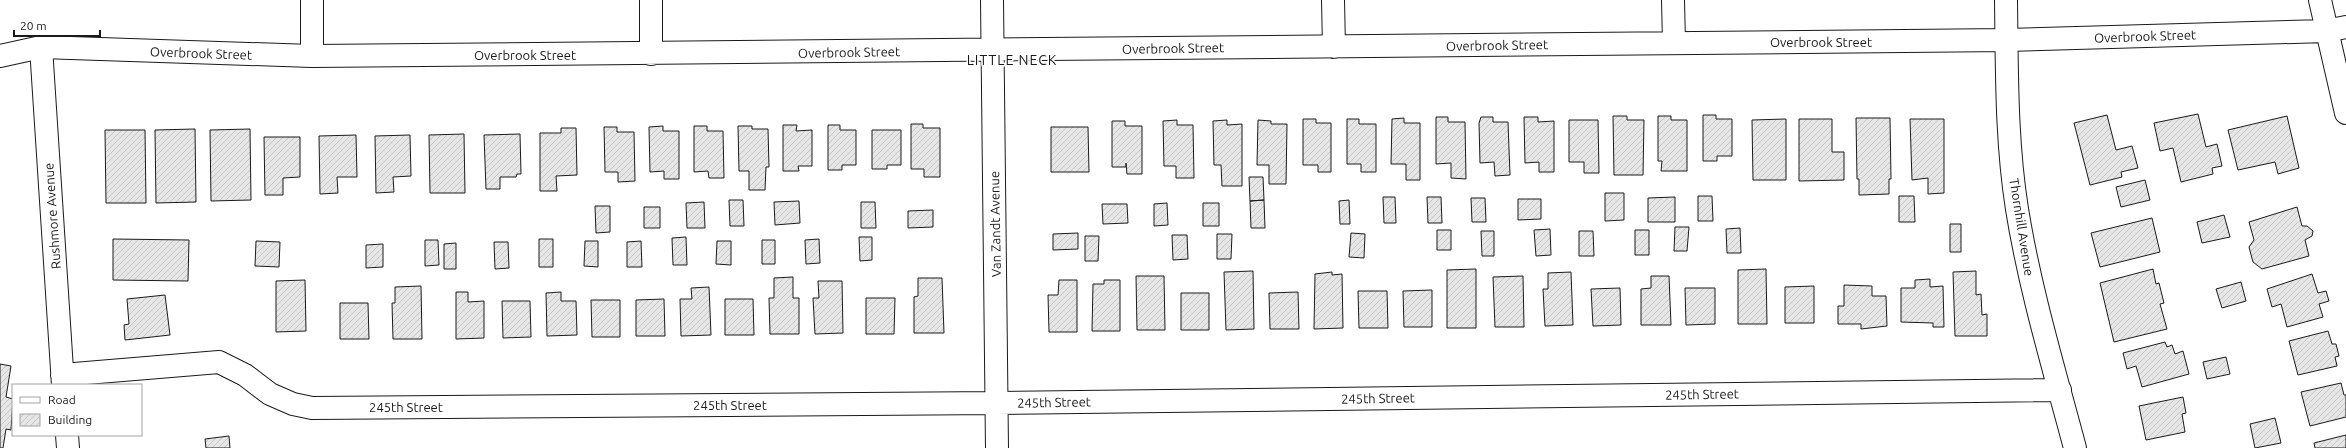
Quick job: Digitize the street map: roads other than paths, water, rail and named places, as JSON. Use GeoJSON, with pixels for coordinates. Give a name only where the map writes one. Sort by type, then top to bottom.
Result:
{"type":"FeatureCollection","features":[{"type":"Feature","properties":{"kind":"street"},"geometry":{"type":"LineString","coordinates":[[312,0],[312,56]]}},
{"type":"Feature","properties":{"kind":"street"},"geometry":{"type":"LineString","coordinates":[[651,0],[651,54]]}},
{"type":"Feature","properties":{"kind":"street","name":"Van Zandt Avenue"},"geometry":{"type":"LineString","coordinates":[[992,0],[997,448]]}},
{"type":"Feature","properties":{"kind":"street"},"geometry":{"type":"LineString","coordinates":[[1334,0],[1334,46]]}},
{"type":"Feature","properties":{"kind":"street"},"geometry":{"type":"LineString","coordinates":[[1673,0],[1674,43]]}},
{"type":"Feature","properties":{"kind":"street","name":"Thornhill Avenue"},"geometry":{"type":"LineString","coordinates":[[2006,0],[2008,134],[2017,208],[2031,283],[2075,448]]}},
{"type":"Feature","properties":{"kind":"street"},"geometry":{"type":"LineString","coordinates":[[2320,0],[2336,29],[2346,113]]}},
{"type":"Feature","properties":{"kind":"street","name":"Overbrook Street"},"geometry":{"type":"LineString","coordinates":[[0,56],[41,47],[312,56],[651,54],[2006,40],[2336,29]]}},
{"type":"Feature","properties":{"kind":"street","name":"Rushmore Avenue"},"geometry":{"type":"LineString","coordinates":[[41,47],[62,380]]}},
{"type":"Feature","properties":{"kind":"street","name":"245th Street"},"geometry":{"type":"LineString","coordinates":[[62,380],[219,362],[245,374],[270,394],[293,404],[312,408],[997,403],[2060,390]]}},
{"type":"Feature","properties":{"kind":"street"},"geometry":{"type":"LineString","coordinates":[[67,436],[68,448]]}},
{"type":"Feature","properties":{"kind":"district","name":"LITTLE NECK"},"geometry":{"type":"Point","coordinates":[1012,60]}}]}
